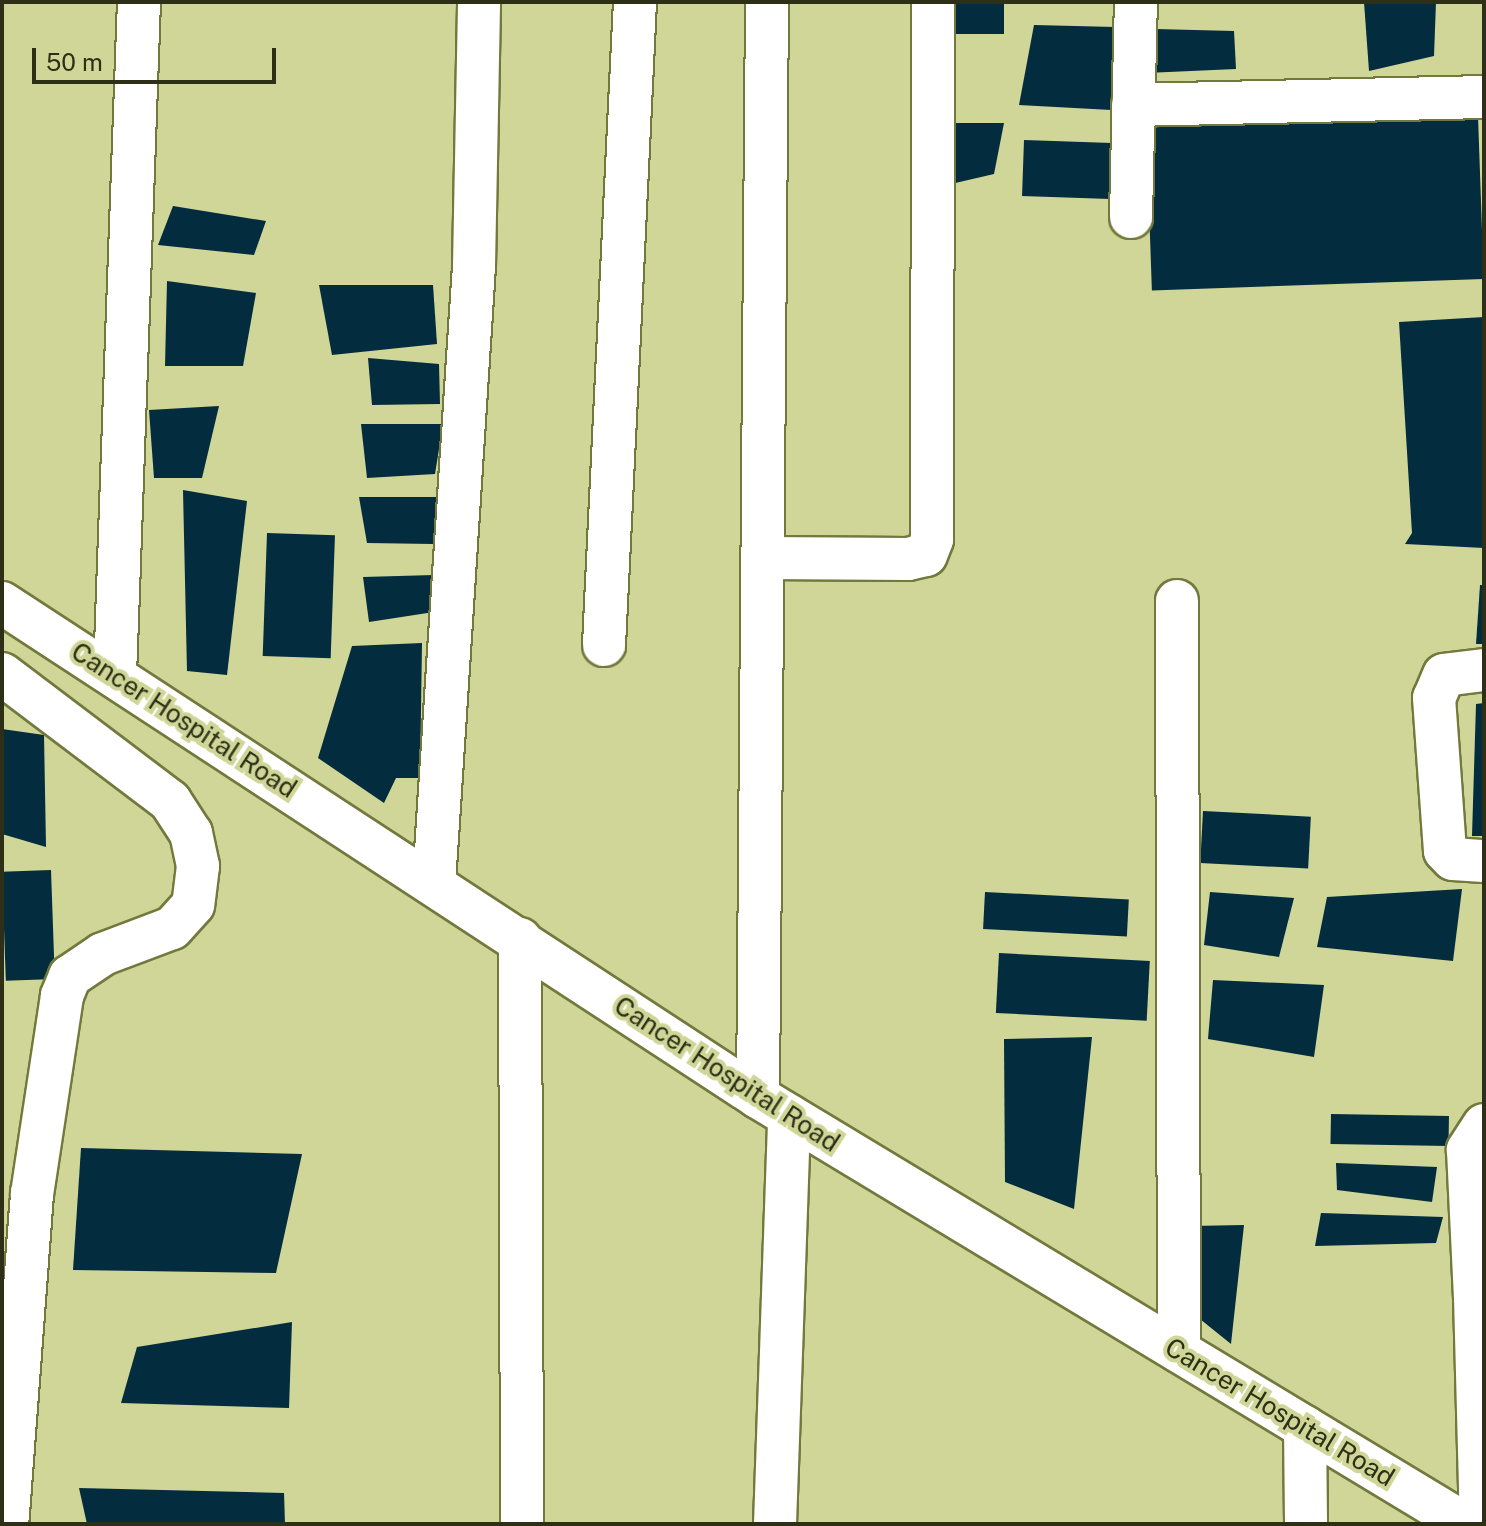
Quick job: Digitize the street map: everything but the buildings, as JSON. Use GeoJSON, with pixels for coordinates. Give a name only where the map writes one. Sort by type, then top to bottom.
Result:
{"type":"FeatureCollection","features":[{"type":"Feature","properties":{"kind":"street"},"geometry":{"type":"LineString","coordinates":[[115,675],[139,2]]}},
{"type":"Feature","properties":{"kind":"street"},"geometry":{"type":"LineString","coordinates":[[434,883],[474,266],[479,2]]}},
{"type":"Feature","properties":{"kind":"street"},"geometry":{"type":"LineString","coordinates":[[604,645],[635,2]]}},
{"type":"Feature","properties":{"kind":"street"},"geometry":{"type":"LineString","coordinates":[[767,2],[765,558],[774,1106],[775,1524]]}},
{"type":"Feature","properties":{"kind":"street"},"geometry":{"type":"LineString","coordinates":[[765,558],[908,559],[926,555],[932,539],[933,2]]}},
{"type":"Feature","properties":{"kind":"street"},"geometry":{"type":"LineString","coordinates":[[1131,217],[1136,2]]}},
{"type":"Feature","properties":{"kind":"street"},"geometry":{"type":"LineString","coordinates":[[1133,105],[1484,97]]}},
{"type":"Feature","properties":{"kind":"street"},"geometry":{"type":"LineString","coordinates":[[1177,601],[1179,1351]]}},
{"type":"Feature","properties":{"kind":"street","name":"Cancer Hospital Road"},"geometry":{"type":"LineString","coordinates":[[2,603],[774,1106],[1465,1524]]}},
{"type":"Feature","properties":{"kind":"street"},"geometry":{"type":"LineString","coordinates":[[1484,670],[1444,675],[1434,698],[1445,851],[1453,859],[1484,861]]}},
{"type":"Feature","properties":{"kind":"street"},"geometry":{"type":"LineString","coordinates":[[2,674],[170,801],[191,833],[198,866],[193,905],[172,928],[103,954],[70,976],[62,996],[32,1194],[7,1524]]}},
{"type":"Feature","properties":{"kind":"street"},"geometry":{"type":"LineString","coordinates":[[520,939],[522,1524]]}},
{"type":"Feature","properties":{"kind":"street"},"geometry":{"type":"LineString","coordinates":[[1481,1524],[1480,1297],[1468,1150],[1484,1125]]}},
{"type":"Feature","properties":{"kind":"street"},"geometry":{"type":"LineString","coordinates":[[1305,1427],[1306,1524]]}}]}
